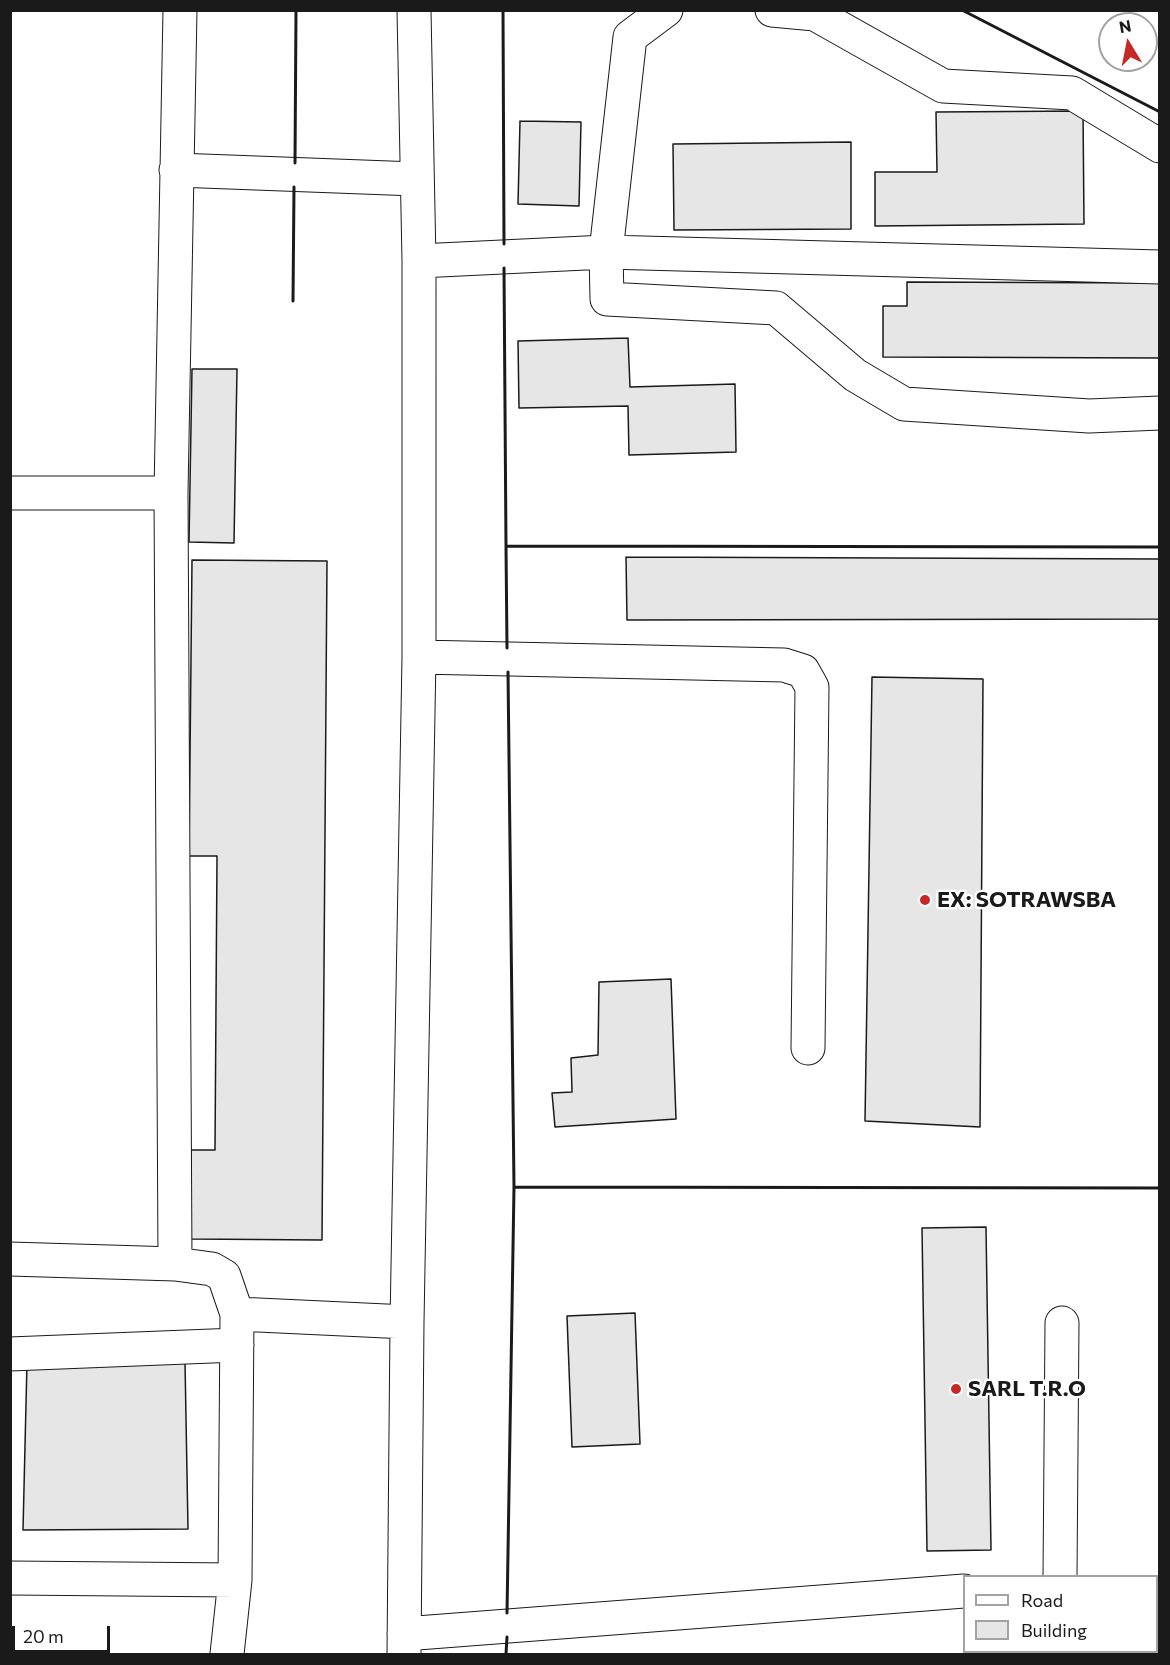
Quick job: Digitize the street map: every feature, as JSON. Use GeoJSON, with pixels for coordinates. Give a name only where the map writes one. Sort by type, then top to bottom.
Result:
{"type":"FeatureCollection","features":[{"type":"Feature","properties":{"kind":"street"},"geometry":{"type":"LineString","coordinates":[[175,1264],[171,493],[180,10]]}},
{"type":"Feature","properties":{"kind":"street"},"geometry":{"type":"LineString","coordinates":[[414,10],[419,261],[419,657],[407,1322],[404,1644],[963,1591]]}},
{"type":"Feature","properties":{"kind":"street"},"geometry":{"type":"LineString","coordinates":[[666,10],[630,37],[606,252],[607,299],[776,308],[855,375],[904,404],[1089,416],[1160,413]]}},
{"type":"Feature","properties":{"kind":"street"},"geometry":{"type":"LineString","coordinates":[[772,10],[815,14],[943,86],[1072,93],[1160,146]]}},
{"type":"Feature","properties":{"kind":"street"},"geometry":{"type":"LineString","coordinates":[[176,170],[416,179]]}},
{"type":"Feature","properties":{"kind":"street"},"geometry":{"type":"LineString","coordinates":[[419,261],[606,252],[1160,267]]}},
{"type":"Feature","properties":{"kind":"street"},"geometry":{"type":"LineString","coordinates":[[10,493],[171,493]]}},
{"type":"Feature","properties":{"kind":"street"},"geometry":{"type":"LineString","coordinates":[[419,657],[784,665],[803,671],[812,687],[808,1048]]}},
{"type":"Feature","properties":{"kind":"street"},"geometry":{"type":"LineString","coordinates":[[10,1259],[175,1264],[212,1269],[224,1276],[237,1329],[235,1580],[227,1654]]}},
{"type":"Feature","properties":{"kind":"street"},"geometry":{"type":"LineString","coordinates":[[10,1354],[237,1329],[407,1322]]}},
{"type":"Feature","properties":{"kind":"street"},"geometry":{"type":"LineString","coordinates":[[1060,1575],[1062,1323]]}},
{"type":"Feature","properties":{"kind":"street"},"geometry":{"type":"LineString","coordinates":[[10,1578],[235,1580]]}},
{"type":"Feature","properties":{"kind":"building"},"geometry":{"type":"Polygon","coordinates":[[[1083,111],[1084,224],[875,226],[875,172],[937,172],[936,112],[1083,111]]]}},
{"type":"Feature","properties":{"kind":"building"},"geometry":{"type":"Polygon","coordinates":[[[520,121],[581,122],[579,206],[518,204],[520,121]]]}},
{"type":"Feature","properties":{"kind":"building"},"geometry":{"type":"Polygon","coordinates":[[[851,142],[851,229],[674,230],[673,144],[851,142]]]}},
{"type":"Feature","properties":{"kind":"building"},"geometry":{"type":"Polygon","coordinates":[[[907,282],[1160,283],[1160,358],[883,357],[883,306],[907,306],[907,282]]]}},
{"type":"Feature","properties":{"kind":"building"},"geometry":{"type":"Polygon","coordinates":[[[628,338],[630,387],[735,384],[736,452],[629,455],[628,406],[519,408],[518,341],[628,338]]]}},
{"type":"Feature","properties":{"kind":"building"},"geometry":{"type":"Polygon","coordinates":[[[192,369],[237,369],[234,543],[189,542],[192,369]]]}},
{"type":"Feature","properties":{"kind":"building"},"geometry":{"type":"Polygon","coordinates":[[[626,557],[1160,559],[1160,619],[627,620],[626,557]]]}},
{"type":"Feature","properties":{"kind":"building"},"geometry":{"type":"Polygon","coordinates":[[[192,560],[327,561],[322,1240],[191,1239],[191,1150],[215,1150],[217,856],[189,856],[192,560]]]}},
{"type":"Feature","properties":{"kind":"building","name":"EX: SOTRAWSBA"},"geometry":{"type":"Polygon","coordinates":[[[872,677],[983,679],[980,1127],[865,1121],[872,677]]]}},
{"type":"Feature","properties":{"kind":"building"},"geometry":{"type":"Polygon","coordinates":[[[671,979],[676,1119],[555,1127],[552,1093],[572,1092],[571,1058],[598,1055],[599,982],[671,979]]]}},
{"type":"Feature","properties":{"kind":"building","name":"SARL T.R.O"},"geometry":{"type":"Polygon","coordinates":[[[986,1227],[991,1550],[927,1551],[922,1228],[986,1227]]]}},
{"type":"Feature","properties":{"kind":"building"},"geometry":{"type":"Polygon","coordinates":[[[635,1313],[640,1444],[572,1447],[567,1316],[635,1313]]]}},
{"type":"Feature","properties":{"kind":"building"},"geometry":{"type":"Polygon","coordinates":[[[27,1362],[185,1362],[188,1529],[23,1530],[27,1362]]]}},
{"type":"Feature","properties":{"kind":"wall"},"geometry":{"type":"LineString","coordinates":[[295,163],[296,10]]}},
{"type":"Feature","properties":{"kind":"wall"},"geometry":{"type":"LineString","coordinates":[[503,10],[504,244]]}},
{"type":"Feature","properties":{"kind":"wall"},"geometry":{"type":"LineString","coordinates":[[962,10],[1160,112]]}},
{"type":"Feature","properties":{"kind":"wall"},"geometry":{"type":"LineString","coordinates":[[293,301],[294,187]]}},
{"type":"Feature","properties":{"kind":"wall"},"geometry":{"type":"LineString","coordinates":[[504,268],[506,546],[1160,547]]}},
{"type":"Feature","properties":{"kind":"wall"},"geometry":{"type":"LineString","coordinates":[[506,546],[507,648]]}},
{"type":"Feature","properties":{"kind":"wall"},"geometry":{"type":"LineString","coordinates":[[508,672],[514,1187],[1160,1188]]}},
{"type":"Feature","properties":{"kind":"wall"},"geometry":{"type":"LineString","coordinates":[[507,1613],[514,1187]]}},
{"type":"Feature","properties":{"kind":"wall"},"geometry":{"type":"LineString","coordinates":[[506,1654],[507,1637]]}},
{"type":"Feature","properties":{"kind":"place","name":"EX: SOTRAWSBA"},"geometry":{"type":"Point","coordinates":[925,900]}},
{"type":"Feature","properties":{"kind":"place","name":"SARL T.R.O"},"geometry":{"type":"Point","coordinates":[956,1389]}}]}
